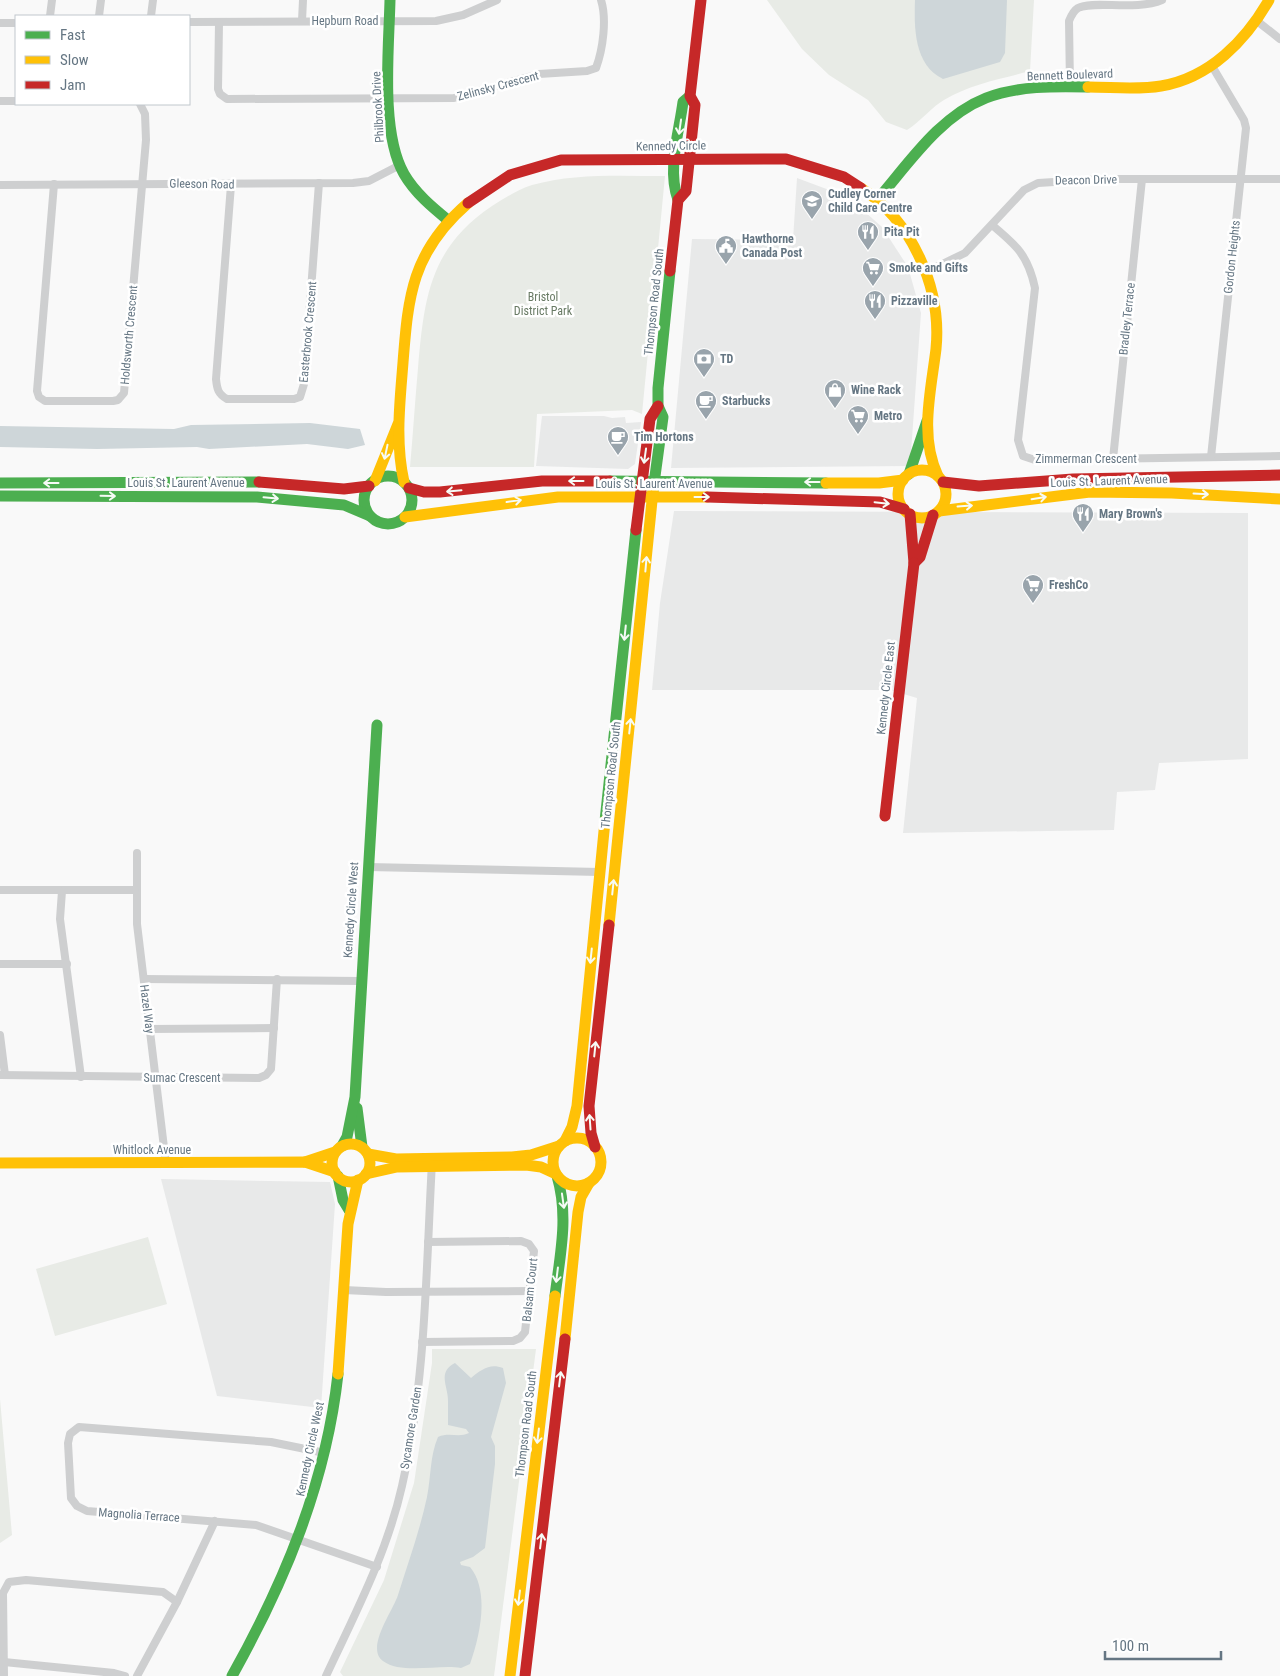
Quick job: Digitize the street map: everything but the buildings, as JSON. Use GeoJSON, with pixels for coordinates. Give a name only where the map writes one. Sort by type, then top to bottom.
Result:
{"type":"FeatureCollection","features":[{"type":"Feature","properties":{"kind":"main road","name":"Philbrook Drive"},"geometry":{"type":"LineString","coordinates":[[390,0],[390,100],[394,148],[400,165],[422,198],[449,221]]}},
{"type":"Feature","properties":{"kind":"main road","name":"Thompson Road South"},"geometry":{"type":"LineString","coordinates":[[562,1144],[576,1119],[600,872],[642,481],[650,419],[658,406],[678,200],[686,191],[695,105],[690,96],[701,0]]}},
{"type":"Feature","properties":{"kind":"main road","name":"Bennett Boulevard"},"geometry":{"type":"LineString","coordinates":[[878,199],[943,128],[970,106],[986,98],[1022,90],[1070,86],[1162,86],[1180,81],[1212,66],[1227,55],[1257,21],[1269,0]]}},
{"type":"Feature","properties":{"kind":"main road","name":"Thompson Road South"},"geometry":{"type":"LineString","coordinates":[[678,200],[673,192],[676,160],[684,102],[690,96]]}},
{"type":"Feature","properties":{"kind":"main road","name":"Kennedy Circle"},"geometry":{"type":"LineString","coordinates":[[406,485],[399,459],[398,424],[407,308],[420,260],[449,221],[476,196],[497,182],[530,167],[561,160],[786,159],[844,177],[878,199],[911,241],[926,272],[934,304],[936,346],[927,421],[931,461],[940,479]]}},
{"type":"Feature","properties":{"kind":"main road","name":"Thompson Road South"},"geometry":{"type":"LineString","coordinates":[[595,1147],[591,1133],[589,1106],[663,418],[658,406]]}},
{"type":"Feature","properties":{"kind":"main road","name":"Kennedy Circle"},"geometry":{"type":"LineString","coordinates":[[906,477],[913,466],[920,435],[927,421]]}},
{"type":"Feature","properties":{"kind":"main road","name":"Kennedy Circle"},"geometry":{"type":"LineString","coordinates":[[372,484],[381,472],[389,437],[398,424]]}},
{"type":"Feature","properties":{"kind":"main road"},"geometry":{"type":"LineString","coordinates":[[923,470],[940,479],[946,497],[936,513],[925,517],[907,512],[899,494],[906,477],[923,470]]}},
{"type":"Feature","properties":{"kind":"main road","name":"Louis St. Laurent Avenue"},"geometry":{"type":"LineString","coordinates":[[940,479],[979,486],[1073,479],[1280,475]]}},
{"type":"Feature","properties":{"kind":"main road"},"geometry":{"type":"LineString","coordinates":[[389,477],[406,485],[412,503],[405,517],[391,524],[376,521],[370,516],[365,501],[372,484],[389,477]]}},
{"type":"Feature","properties":{"kind":"main road","name":"Louis St. Laurent Avenue"},"geometry":{"type":"LineString","coordinates":[[406,485],[433,493],[542,481],[879,483],[906,477]]}},
{"type":"Feature","properties":{"kind":"main road","name":"Louis St. Laurent Avenue"},"geometry":{"type":"LineString","coordinates":[[0,484],[255,482],[344,489],[372,484]]}},
{"type":"Feature","properties":{"kind":"main road","name":"Louis St. Laurent Avenue"},"geometry":{"type":"LineString","coordinates":[[936,513],[960,506],[1011,502],[1063,494],[1176,493],[1280,499]]}},
{"type":"Feature","properties":{"kind":"main road","name":"Louis St. Laurent Avenue"},"geometry":{"type":"LineString","coordinates":[[0,496],[257,497],[344,505],[370,516]]}},
{"type":"Feature","properties":{"kind":"main road","name":"Louis St. Laurent Avenue"},"geometry":{"type":"LineString","coordinates":[[405,517],[456,512],[529,499],[767,497],[880,502],[907,512]]}},
{"type":"Feature","properties":{"kind":"main road","name":"Kennedy Circle East"},"geometry":{"type":"LineString","coordinates":[[885,816],[914,563],[907,512]]}},
{"type":"Feature","properties":{"kind":"main road","name":"Kennedy Circle East"},"geometry":{"type":"LineString","coordinates":[[914,563],[920,557],[936,513]]}},
{"type":"Feature","properties":{"kind":"main road","name":"Kennedy Circle West"},"geometry":{"type":"LineString","coordinates":[[338,1149],[347,1137],[355,1097],[377,725]]}},
{"type":"Feature","properties":{"kind":"main road","name":"Kennedy Circle West"},"geometry":{"type":"LineString","coordinates":[[355,1097],[365,1151]]}},
{"type":"Feature","properties":{"kind":"main road"},"geometry":{"type":"LineString","coordinates":[[525,1676],[576,1244],[578,1206],[583,1191],[600,1170],[601,1162],[595,1147],[581,1138],[531,1155],[432,1162],[398,1167],[348,1181],[336,1174],[332,1162],[338,1149],[352,1144],[365,1151],[396,1159],[432,1162],[532,1165],[577,1185],[589,1183]]}},
{"type":"Feature","properties":{"kind":"main road"},"geometry":{"type":"LineString","coordinates":[[556,1175],[553,1159],[562,1144]]}},
{"type":"Feature","properties":{"kind":"main road","name":"Whitlock Avenue"},"geometry":{"type":"LineString","coordinates":[[0,1163],[166,1164],[305,1162],[338,1149]]}},
{"type":"Feature","properties":{"kind":"main road"},"geometry":{"type":"LineString","coordinates":[[362,1177],[370,1164],[365,1151]]}},
{"type":"Feature","properties":{"kind":"main road","name":"Whitlock Avenue"},"geometry":{"type":"LineString","coordinates":[[305,1162],[336,1174]]}},
{"type":"Feature","properties":{"kind":"main road","name":"Kennedy Circle West"},"geometry":{"type":"LineString","coordinates":[[336,1174],[343,1200],[349,1210]]}},
{"type":"Feature","properties":{"kind":"main road","name":"Thompson Road South"},"geometry":{"type":"LineString","coordinates":[[510,1676],[564,1218],[563,1196],[556,1175]]}},
{"type":"Feature","properties":{"kind":"main road","name":"Kennedy Circle West"},"geometry":{"type":"LineString","coordinates":[[232,1676],[273,1603],[300,1539],[324,1454],[337,1380],[349,1210],[362,1177]]}},
{"type":"Feature","properties":{"kind":"street"},"geometry":{"type":"LineString","coordinates":[[50,15],[52,0]]}},
{"type":"Feature","properties":{"kind":"street"},"geometry":{"type":"LineString","coordinates":[[100,15],[101,0]]}},
{"type":"Feature","properties":{"kind":"street"},"geometry":{"type":"LineString","coordinates":[[151,15],[153,0]]}},
{"type":"Feature","properties":{"kind":"street"},"geometry":{"type":"LineString","coordinates":[[302,21],[303,0]]}},
{"type":"Feature","properties":{"kind":"street","name":"Hepburn Road"},"geometry":{"type":"LineString","coordinates":[[190,22],[436,21],[463,15],[497,0]]}},
{"type":"Feature","properties":{"kind":"street","name":"Zelinsky Crescent"},"geometry":{"type":"LineString","coordinates":[[390,100],[463,97],[539,74],[587,71],[596,68],[600,59],[603,15],[601,0]]}},
{"type":"Feature","properties":{"kind":"street"},"geometry":{"type":"LineString","coordinates":[[1070,86],[1070,21],[1074,11],[1085,6],[1143,6],[1162,0]]}},
{"type":"Feature","properties":{"kind":"street"},"geometry":{"type":"LineString","coordinates":[[1257,21],[1280,39]]}},
{"type":"Feature","properties":{"kind":"street"},"geometry":{"type":"LineString","coordinates":[[219,22],[218,89],[220,94],[227,99],[390,100]]}},
{"type":"Feature","properties":{"kind":"street"},"geometry":{"type":"LineString","coordinates":[[0,23],[15,23]]}},
{"type":"Feature","properties":{"kind":"street","name":"Gordon Heights"},"geometry":{"type":"LineString","coordinates":[[1211,457],[1245,124],[1212,66]]}},
{"type":"Feature","properties":{"kind":"street"},"geometry":{"type":"LineString","coordinates":[[0,102],[15,101]]}},
{"type":"Feature","properties":{"kind":"street"},"geometry":{"type":"LineString","coordinates":[[140,105],[145,114],[146,140],[142,184]]}},
{"type":"Feature","properties":{"kind":"street","name":"Gleeson Road"},"geometry":{"type":"LineString","coordinates":[[0,185],[232,185],[368,181],[400,165]]}},
{"type":"Feature","properties":{"kind":"street","name":"Bradley Terrace"},"geometry":{"type":"LineString","coordinates":[[1113,459],[1142,179]]}},
{"type":"Feature","properties":{"kind":"street","name":"Deacon Drive"},"geometry":{"type":"LineString","coordinates":[[926,272],[965,253],[1024,190],[1038,183],[1052,180],[1280,179]]}},
{"type":"Feature","properties":{"kind":"street","name":"Easterbrook Crescent"},"geometry":{"type":"LineString","coordinates":[[232,185],[216,379],[217,390],[220,395],[227,399],[294,399],[300,397],[304,384],[320,183]]}},
{"type":"Feature","properties":{"kind":"street","name":"Holdsworth Crescent"},"geometry":{"type":"LineString","coordinates":[[54,184],[36,391],[38,397],[45,401],[112,401],[118,400],[124,393],[142,184]]}},
{"type":"Feature","properties":{"kind":"street","name":"Zimmerman Crescent"},"geometry":{"type":"LineString","coordinates":[[992,225],[1014,244],[1030,267],[1035,288],[1018,440],[1020,452],[1023,456],[1035,460],[1280,456]]}},
{"type":"Feature","properties":{"kind":"street","name":"Hazel Way"},"geometry":{"type":"LineString","coordinates":[[137,853],[135,890],[166,1164]]}},
{"type":"Feature","properties":{"kind":"street"},"geometry":{"type":"LineString","coordinates":[[368,867],[600,872]]}},
{"type":"Feature","properties":{"kind":"street"},"geometry":{"type":"LineString","coordinates":[[0,890],[135,890]]}},
{"type":"Feature","properties":{"kind":"street"},"geometry":{"type":"LineString","coordinates":[[62,891],[60,919],[81,1077]]}},
{"type":"Feature","properties":{"kind":"street"},"geometry":{"type":"LineString","coordinates":[[0,964],[67,964]]}},
{"type":"Feature","properties":{"kind":"street"},"geometry":{"type":"LineString","coordinates":[[144,979],[361,981]]}},
{"type":"Feature","properties":{"kind":"street","name":"Sumac Crescent"},"geometry":{"type":"LineString","coordinates":[[2,1075],[259,1078],[266,1075],[271,1069],[277,979]]}},
{"type":"Feature","properties":{"kind":"street"},"geometry":{"type":"LineString","coordinates":[[150,1029],[274,1028]]}},
{"type":"Feature","properties":{"kind":"street"},"geometry":{"type":"LineString","coordinates":[[0,1035],[2,1075]]}},
{"type":"Feature","properties":{"kind":"street","name":"Sycamore Garden"},"geometry":{"type":"LineString","coordinates":[[326,1676],[377,1567],[401,1488],[416,1414],[432,1162]]}},
{"type":"Feature","properties":{"kind":"street","name":"Balsam Court"},"geometry":{"type":"LineString","coordinates":[[422,1342],[513,1341],[520,1338],[525,1332],[534,1251],[529,1244],[521,1241],[428,1242]]}},
{"type":"Feature","properties":{"kind":"street"},"geometry":{"type":"LineString","coordinates":[[344,1290],[530,1291]]}},
{"type":"Feature","properties":{"kind":"street","name":"Magnolia Terrace"},"geometry":{"type":"LineString","coordinates":[[324,1454],[271,1442],[79,1427],[70,1434],[68,1443],[71,1498],[77,1506],[86,1511],[256,1525],[377,1567]]}},
{"type":"Feature","properties":{"kind":"street"},"geometry":{"type":"LineString","coordinates":[[137,1676],[177,1602],[215,1521]]}},
{"type":"Feature","properties":{"kind":"street"},"geometry":{"type":"LineString","coordinates":[[4,1676],[2,1593],[9,1582],[26,1580],[163,1592],[177,1602]]}},
{"type":"Feature","properties":{"kind":"street"},"geometry":{"type":"LineString","coordinates":[[4,1662],[114,1672],[125,1676]]}},
{"type":"Feature","properties":{"kind":"shaded area"},"geometry":{"type":"Polygon","coordinates":[[[915,0],[1007,0],[1005,53],[1000,62],[943,79],[933,73],[926,65],[918,45],[915,0]]]}},
{"type":"Feature","properties":{"kind":"shaded area"},"geometry":{"type":"Polygon","coordinates":[[[797,178],[848,197],[882,227],[908,267],[921,313],[910,466],[671,468],[692,239],[793,240],[797,178]]]}},
{"type":"Feature","properties":{"kind":"shaded area"},"geometry":{"type":"Polygon","coordinates":[[[542,416],[625,417],[626,423],[641,422],[635,464],[628,469],[536,466],[542,416]]]}},
{"type":"Feature","properties":{"kind":"shaded area"},"geometry":{"type":"Polygon","coordinates":[[[310,423],[360,429],[365,445],[348,449],[307,444],[209,449],[197,447],[97,449],[0,447],[0,426],[174,429],[191,425],[310,423]]]}},
{"type":"Feature","properties":{"kind":"shaded area"},"geometry":{"type":"Polygon","coordinates":[[[674,511],[1248,513],[1248,759],[1159,763],[1155,790],[1117,792],[1114,830],[903,833],[917,698],[890,690],[652,690],[660,603],[674,511]]]}},
{"type":"Feature","properties":{"kind":"shaded area"},"geometry":{"type":"Polygon","coordinates":[[[161,1179],[330,1182],[335,1204],[321,1408],[217,1396],[161,1179]]]}},
{"type":"Feature","properties":{"kind":"shaded area"},"geometry":{"type":"Polygon","coordinates":[[[455,1363],[471,1378],[486,1368],[494,1366],[503,1368],[506,1383],[491,1437],[495,1446],[495,1464],[485,1548],[473,1557],[460,1562],[461,1565],[470,1567],[480,1588],[480,1627],[470,1664],[461,1668],[400,1667],[383,1661],[378,1655],[377,1647],[382,1629],[398,1595],[417,1534],[427,1497],[435,1444],[438,1437],[469,1433],[466,1429],[448,1425],[448,1395],[445,1375],[446,1371],[455,1363]]]}},
{"type":"Feature","properties":{"kind":"green space"},"geometry":{"type":"Polygon","coordinates":[[[767,0],[1034,0],[1030,71],[986,82],[954,94],[907,130],[886,122],[868,100],[829,75],[802,49],[767,0]]]}},
{"type":"Feature","properties":{"kind":"green space","name":"Bristol District Park"},"geometry":{"type":"Polygon","coordinates":[[[665,176],[642,414],[632,410],[537,414],[534,467],[410,467],[420,343],[427,298],[442,258],[455,239],[471,222],[492,206],[532,185],[581,177],[665,176]]]}},
{"type":"Feature","properties":{"kind":"green space"},"geometry":{"type":"Polygon","coordinates":[[[148,1237],[167,1304],[55,1336],[36,1269],[148,1237]]]}},
{"type":"Feature","properties":{"kind":"green space"},"geometry":{"type":"Polygon","coordinates":[[[432,1349],[536,1349],[494,1676],[343,1676],[340,1672],[384,1580],[414,1483],[432,1363],[432,1349]]]}},
{"type":"Feature","properties":{"kind":"green space"},"geometry":{"type":"Polygon","coordinates":[[[0,1399],[12,1535],[0,1543],[0,1399]]]}},
{"type":"Feature","properties":{"kind":"traffic: fast"},"geometry":{"type":"LineString","coordinates":[[390,0],[388,89],[389,113],[396,156],[404,174],[413,187],[449,221]]}},
{"type":"Feature","properties":{"kind":"traffic: fast"},"geometry":{"type":"LineString","coordinates":[[878,199],[926,142],[954,116],[969,106],[998,94],[1023,89],[1088,87]]}},
{"type":"Feature","properties":{"kind":"traffic: fast"},"geometry":{"type":"LineString","coordinates":[[678,200],[674,176],[675,151],[683,102],[690,96]]}},
{"type":"Feature","properties":{"kind":"traffic: fast"},"geometry":{"type":"LineString","coordinates":[[653,491],[663,417],[658,406],[658,388],[670,271]]}},
{"type":"Feature","properties":{"kind":"traffic: fast"},"geometry":{"type":"LineString","coordinates":[[909,474],[927,421]]}},
{"type":"Feature","properties":{"kind":"traffic: fast"},"geometry":{"type":"LineString","coordinates":[[388,476],[397,478],[405,483],[410,491],[412,500],[410,509],[405,517],[397,522],[388,524],[379,522],[371,517],[366,509],[364,500],[366,491],[371,483],[379,478],[388,476]]}},
{"type":"Feature","properties":{"kind":"traffic: fast"},"geometry":{"type":"LineString","coordinates":[[610,481],[826,483]]}},
{"type":"Feature","properties":{"kind":"traffic: fast"},"geometry":{"type":"LineString","coordinates":[[0,483],[259,482]]}},
{"type":"Feature","properties":{"kind":"traffic: fast"},"geometry":{"type":"LineString","coordinates":[[0,496],[257,497],[344,505],[370,516]]}},
{"type":"Feature","properties":{"kind":"traffic: fast"},"geometry":{"type":"LineString","coordinates":[[605,821],[636,530]]}},
{"type":"Feature","properties":{"kind":"traffic: fast"},"geometry":{"type":"LineString","coordinates":[[342,1146],[347,1137],[355,1097],[377,725]]}},
{"type":"Feature","properties":{"kind":"traffic: fast"},"geometry":{"type":"LineString","coordinates":[[357,1108],[362,1147]]}},
{"type":"Feature","properties":{"kind":"traffic: fast"},"geometry":{"type":"LineString","coordinates":[[338,1176],[343,1200],[349,1210]]}},
{"type":"Feature","properties":{"kind":"traffic: fast"},"geometry":{"type":"LineString","coordinates":[[555,1296],[563,1221],[561,1191],[557,1176]]}},
{"type":"Feature","properties":{"kind":"traffic: fast"},"geometry":{"type":"LineString","coordinates":[[232,1676],[269,1604],[300,1530],[324,1454],[338,1374]]}},
{"type":"Feature","properties":{"kind":"traffic: slow"},"geometry":{"type":"LineString","coordinates":[[1088,87],[1134,88],[1161,86],[1179,82],[1195,75],[1211,66],[1238,43],[1269,0]]}},
{"type":"Feature","properties":{"kind":"traffic: slow"},"geometry":{"type":"LineString","coordinates":[[861,188],[879,202],[909,237],[920,258],[928,280],[937,326],[936,349],[929,397],[928,429],[932,461],[938,476]]}},
{"type":"Feature","properties":{"kind":"traffic: slow"},"geometry":{"type":"LineString","coordinates":[[404,482],[401,469],[399,415],[406,325],[410,302],[422,261],[433,242],[448,222],[468,203]]}},
{"type":"Feature","properties":{"kind":"traffic: slow"},"geometry":{"type":"LineString","coordinates":[[375,481],[398,424]]}},
{"type":"Feature","properties":{"kind":"traffic: slow"},"geometry":{"type":"LineString","coordinates":[[922,470],[931,472],[939,477],[944,485],[946,494],[944,503],[939,511],[931,516],[922,518],[913,516],[905,511],[900,503],[898,494],[900,485],[905,477],[913,472],[922,470]]}},
{"type":"Feature","properties":{"kind":"traffic: slow"},"geometry":{"type":"LineString","coordinates":[[826,483],[879,483],[903,480]]}},
{"type":"Feature","properties":{"kind":"traffic: slow"},"geometry":{"type":"LineString","coordinates":[[609,925],[653,491]]}},
{"type":"Feature","properties":{"kind":"traffic: slow"},"geometry":{"type":"LineString","coordinates":[[939,511],[1090,492],[1172,493],[1280,499]]}},
{"type":"Feature","properties":{"kind":"traffic: slow"},"geometry":{"type":"LineString","coordinates":[[405,517],[558,497],[707,497]]}},
{"type":"Feature","properties":{"kind":"traffic: slow"},"geometry":{"type":"LineString","coordinates":[[565,1141],[572,1127],[577,1106],[605,821]]}},
{"type":"Feature","properties":{"kind":"traffic: slow"},"geometry":{"type":"LineString","coordinates":[[577,1138],[586,1140],[594,1145],[599,1153],[601,1162],[599,1171],[594,1179],[586,1184],[577,1186],[568,1184],[560,1179],[555,1171],[553,1162],[555,1153],[560,1145],[568,1140],[577,1138]]}},
{"type":"Feature","properties":{"kind":"traffic: slow"},"geometry":{"type":"LineString","coordinates":[[351,1144],[364,1150],[370,1163],[364,1176],[351,1182],[338,1176],[332,1163],[338,1150],[351,1144]]}},
{"type":"Feature","properties":{"kind":"traffic: slow"},"geometry":{"type":"LineString","coordinates":[[368,1154],[396,1159],[512,1157],[531,1155],[559,1146]]}},
{"type":"Feature","properties":{"kind":"traffic: slow"},"geometry":{"type":"LineString","coordinates":[[305,1162],[335,1152]]}},
{"type":"Feature","properties":{"kind":"traffic: slow"},"geometry":{"type":"LineString","coordinates":[[0,1163],[305,1162],[335,1172]]}},
{"type":"Feature","properties":{"kind":"traffic: slow"},"geometry":{"type":"LineString","coordinates":[[366,1174],[397,1167],[526,1165],[541,1167],[554,1173]]}},
{"type":"Feature","properties":{"kind":"traffic: slow"},"geometry":{"type":"LineString","coordinates":[[338,1374],[348,1224],[358,1180]]}},
{"type":"Feature","properties":{"kind":"traffic: slow"},"geometry":{"type":"LineString","coordinates":[[565,1339],[578,1212],[581,1197],[589,1183]]}},
{"type":"Feature","properties":{"kind":"traffic: slow"},"geometry":{"type":"LineString","coordinates":[[510,1676],[555,1296]]}},
{"type":"Feature","properties":{"kind":"traffic: jam"},"geometry":{"type":"LineString","coordinates":[[670,271],[678,200],[686,191],[695,105],[690,96],[701,0]]}},
{"type":"Feature","properties":{"kind":"traffic: jam"},"geometry":{"type":"LineString","coordinates":[[468,203],[510,175],[561,160],[786,159],[844,177],[861,188]]}},
{"type":"Feature","properties":{"kind":"traffic: jam"},"geometry":{"type":"LineString","coordinates":[[636,530],[650,419],[658,406]]}},
{"type":"Feature","properties":{"kind":"traffic: jam"},"geometry":{"type":"LineString","coordinates":[[943,482],[979,486],[1073,479],[1280,475]]}},
{"type":"Feature","properties":{"kind":"traffic: jam"},"geometry":{"type":"LineString","coordinates":[[409,488],[424,492],[440,492],[542,481],[610,481]]}},
{"type":"Feature","properties":{"kind":"traffic: jam"},"geometry":{"type":"LineString","coordinates":[[259,482],[344,489],[369,486]]}},
{"type":"Feature","properties":{"kind":"traffic: jam"},"geometry":{"type":"LineString","coordinates":[[707,497],[880,502],[904,509]]}},
{"type":"Feature","properties":{"kind":"traffic: jam"},"geometry":{"type":"LineString","coordinates":[[910,514],[914,563],[920,557],[933,515]]}},
{"type":"Feature","properties":{"kind":"traffic: jam"},"geometry":{"type":"LineString","coordinates":[[885,816],[914,563]]}},
{"type":"Feature","properties":{"kind":"traffic: jam"},"geometry":{"type":"LineString","coordinates":[[595,1147],[591,1133],[589,1106],[609,925]]}},
{"type":"Feature","properties":{"kind":"traffic: jam"},"geometry":{"type":"LineString","coordinates":[[525,1676],[565,1339]]}},
{"type":"Feature","properties":{"kind":"place","name":"Cudley Corner Child Care Centre"},"geometry":{"type":"Point","coordinates":[812,220]}},
{"type":"Feature","properties":{"kind":"place","name":"Pita Pit"},"geometry":{"type":"Point","coordinates":[868,251]}},
{"type":"Feature","properties":{"kind":"place","name":"Hawthorne Canada Post"},"geometry":{"type":"Point","coordinates":[726,265]}},
{"type":"Feature","properties":{"kind":"place","name":"Smoke and Gifts"},"geometry":{"type":"Point","coordinates":[873,287]}},
{"type":"Feature","properties":{"kind":"place","name":"Pizzaville"},"geometry":{"type":"Point","coordinates":[875,320]}},
{"type":"Feature","properties":{"kind":"place","name":"TD"},"geometry":{"type":"Point","coordinates":[704,378]}},
{"type":"Feature","properties":{"kind":"place","name":"Wine Rack"},"geometry":{"type":"Point","coordinates":[835,409]}},
{"type":"Feature","properties":{"kind":"place","name":"Starbucks"},"geometry":{"type":"Point","coordinates":[706,420]}},
{"type":"Feature","properties":{"kind":"place","name":"Metro"},"geometry":{"type":"Point","coordinates":[858,435]}},
{"type":"Feature","properties":{"kind":"place","name":"Tim Hortons"},"geometry":{"type":"Point","coordinates":[618,456]}},
{"type":"Feature","properties":{"kind":"place","name":"Mary Brown's"},"geometry":{"type":"Point","coordinates":[1083,533]}},
{"type":"Feature","properties":{"kind":"place","name":"FreshCo"},"geometry":{"type":"Point","coordinates":[1033,604]}}]}
